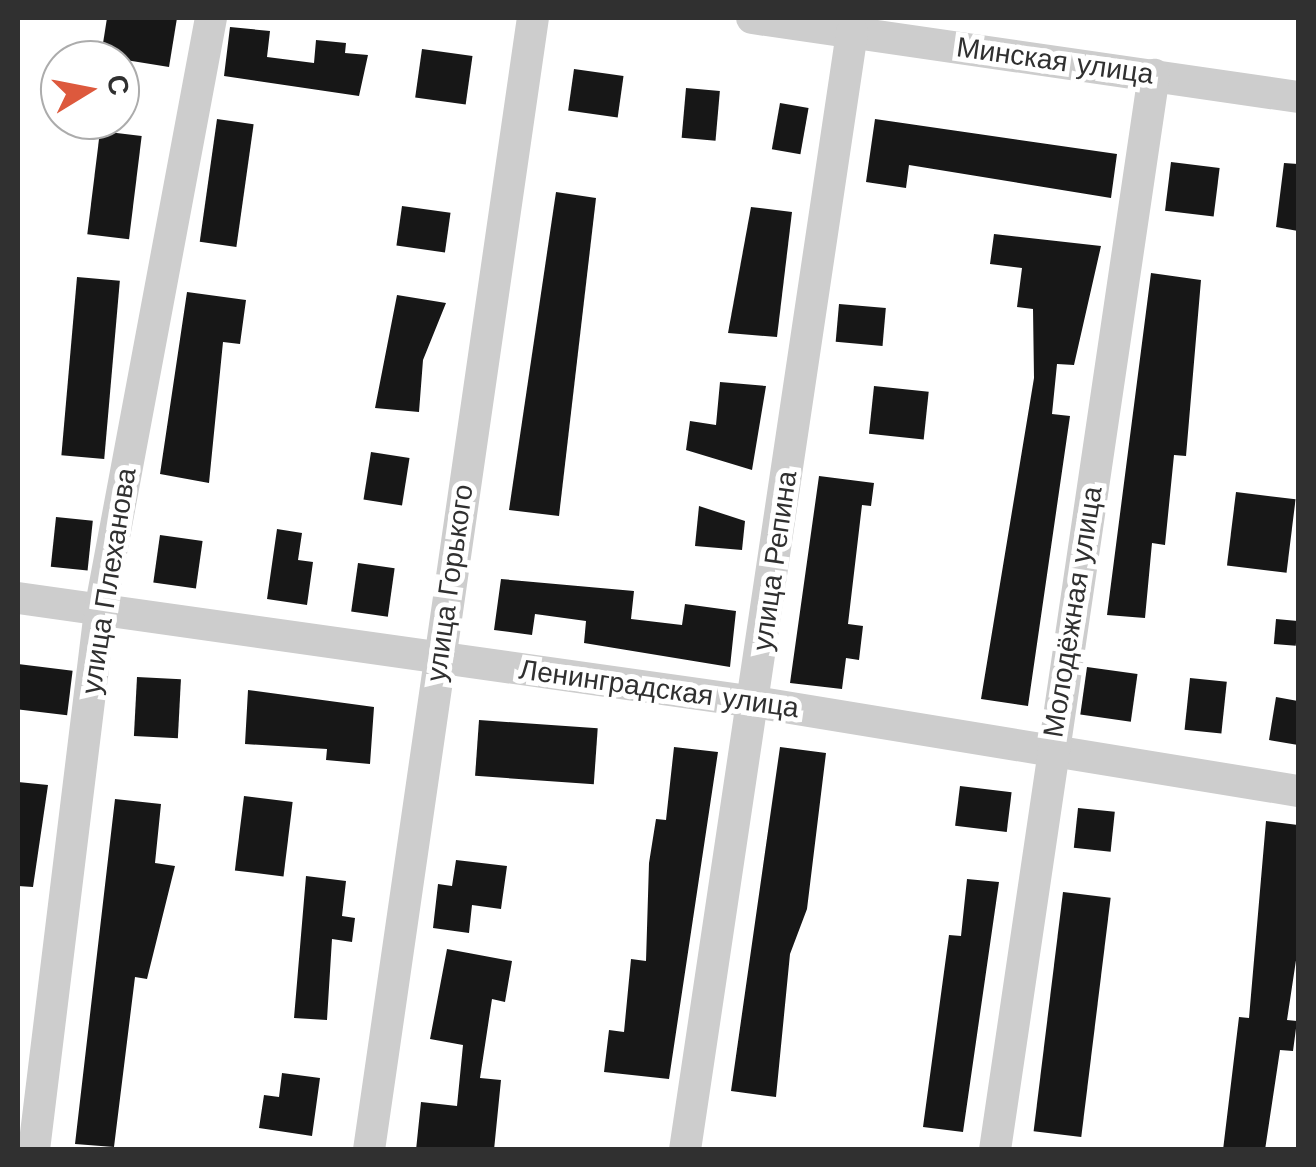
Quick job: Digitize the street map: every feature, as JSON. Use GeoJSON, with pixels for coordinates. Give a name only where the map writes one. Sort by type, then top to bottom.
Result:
{"type":"FeatureCollection","features":[{"type":"Feature","properties":{"kind":"street","name":"улица Плеханова"},"geometry":{"type":"LineString","coordinates":[[34,1150],[100,611],[211,18]]}},
{"type":"Feature","properties":{"kind":"street","name":"улица Горького"},"geometry":{"type":"LineString","coordinates":[[369,1150],[532,18]]}},
{"type":"Feature","properties":{"kind":"street","name":"Минская улица"},"geometry":{"type":"LineString","coordinates":[[752,18],[1298,97]]}},
{"type":"Feature","properties":{"kind":"street","name":"улица Репина"},"geometry":{"type":"LineString","coordinates":[[685,1150],[852,32]]}},
{"type":"Feature","properties":{"kind":"street","name":"Молодёжная улица"},"geometry":{"type":"LineString","coordinates":[[994,1150],[1154,75]]}},
{"type":"Feature","properties":{"kind":"street","name":"Ленинградская улица"},"geometry":{"type":"LineString","coordinates":[[18,598],[754,702],[1298,792]]}},
{"type":"Feature","properties":{"kind":"building"},"geometry":{"type":"Polygon","coordinates":[[[107,18],[177,18],[169,67],[140,62],[140,40],[104,40],[107,18]]]}},
{"type":"Feature","properties":{"kind":"building"},"geometry":{"type":"Polygon","coordinates":[[[230,27],[270,31],[267,57],[314,63],[316,40],[346,43],[345,53],[368,55],[359,96],[224,76],[230,27]]]}},
{"type":"Feature","properties":{"kind":"building"},"geometry":{"type":"Polygon","coordinates":[[[422,49],[473,56],[466,105],[415,98],[422,49]]]}},
{"type":"Feature","properties":{"kind":"building"},"geometry":{"type":"Polygon","coordinates":[[[574,69],[624,76],[618,118],[568,111],[574,69]]]}},
{"type":"Feature","properties":{"kind":"building"},"geometry":{"type":"Polygon","coordinates":[[[686,88],[720,91],[716,141],[682,138],[686,88]]]}},
{"type":"Feature","properties":{"kind":"building"},"geometry":{"type":"Polygon","coordinates":[[[780,103],[809,108],[800,154],[772,149],[780,103]]]}},
{"type":"Feature","properties":{"kind":"building"},"geometry":{"type":"Polygon","coordinates":[[[217,119],[254,124],[236,247],[200,242],[217,119]]]}},
{"type":"Feature","properties":{"kind":"building"},"geometry":{"type":"Polygon","coordinates":[[[875,119],[1117,154],[1111,198],[909,165],[906,188],[866,182],[875,119]]]}},
{"type":"Feature","properties":{"kind":"building"},"geometry":{"type":"Polygon","coordinates":[[[140,136],[142,136],[129,239],[87,234],[99,140],[140,140],[140,136]]]}},
{"type":"Feature","properties":{"kind":"building"},"geometry":{"type":"Polygon","coordinates":[[[1171,162],[1220,168],[1214,217],[1165,211],[1171,162]]]}},
{"type":"Feature","properties":{"kind":"building"},"geometry":{"type":"Polygon","coordinates":[[[1284,163],[1298,164],[1298,231],[1276,227],[1284,163]]]}},
{"type":"Feature","properties":{"kind":"building"},"geometry":{"type":"Polygon","coordinates":[[[556,192],[596,198],[559,516],[509,510],[556,192]]]}},
{"type":"Feature","properties":{"kind":"building"},"geometry":{"type":"Polygon","coordinates":[[[402,206],[451,213],[445,252],[396,246],[402,206]]]}},
{"type":"Feature","properties":{"kind":"building"},"geometry":{"type":"Polygon","coordinates":[[[751,207],[792,212],[777,337],[728,333],[751,207]]]}},
{"type":"Feature","properties":{"kind":"building"},"geometry":{"type":"Polygon","coordinates":[[[994,234],[1101,246],[1074,365],[1057,364],[1052,414],[1070,416],[1028,706],[981,699],[1034,378],[1033,309],[1017,307],[1022,268],[990,264],[994,234]]]}},
{"type":"Feature","properties":{"kind":"building"},"geometry":{"type":"Polygon","coordinates":[[[1151,273],[1201,280],[1186,456],[1174,455],[1165,545],[1152,543],[1145,618],[1107,615],[1151,273]]]}},
{"type":"Feature","properties":{"kind":"building"},"geometry":{"type":"Polygon","coordinates":[[[77,277],[120,281],[104,459],[61,455],[77,277]]]}},
{"type":"Feature","properties":{"kind":"building"},"geometry":{"type":"Polygon","coordinates":[[[187,292],[246,300],[240,344],[223,342],[209,483],[160,474],[187,292]]]}},
{"type":"Feature","properties":{"kind":"building"},"geometry":{"type":"Polygon","coordinates":[[[397,295],[446,303],[423,360],[419,412],[375,408],[397,295]]]}},
{"type":"Feature","properties":{"kind":"building"},"geometry":{"type":"Polygon","coordinates":[[[839,304],[886,308],[883,346],[836,342],[839,304]]]}},
{"type":"Feature","properties":{"kind":"building"},"geometry":{"type":"Polygon","coordinates":[[[720,382],[766,386],[752,470],[686,450],[690,421],[716,425],[720,382]]]}},
{"type":"Feature","properties":{"kind":"building"},"geometry":{"type":"Polygon","coordinates":[[[874,386],[929,392],[924,439],[869,434],[874,386]]]}},
{"type":"Feature","properties":{"kind":"building"},"geometry":{"type":"Polygon","coordinates":[[[371,452],[410,458],[402,506],[363,499],[371,452]]]}},
{"type":"Feature","properties":{"kind":"building"},"geometry":{"type":"Polygon","coordinates":[[[819,476],[874,483],[871,506],[862,505],[848,624],[863,626],[859,660],[846,658],[842,689],[790,683],[819,476]]]}},
{"type":"Feature","properties":{"kind":"building"},"geometry":{"type":"Polygon","coordinates":[[[1236,492],[1296,499],[1287,573],[1227,565],[1236,492]]]}},
{"type":"Feature","properties":{"kind":"building"},"geometry":{"type":"Polygon","coordinates":[[[699,506],[745,521],[742,550],[695,546],[699,506]]]}},
{"type":"Feature","properties":{"kind":"building"},"geometry":{"type":"Polygon","coordinates":[[[56,517],[93,521],[88,571],[51,567],[56,517]]]}},
{"type":"Feature","properties":{"kind":"building"},"geometry":{"type":"Polygon","coordinates":[[[277,529],[302,533],[298,560],[313,562],[307,605],[267,599],[277,529]]]}},
{"type":"Feature","properties":{"kind":"building"},"geometry":{"type":"Polygon","coordinates":[[[160,535],[203,541],[196,589],[153,583],[160,535]]]}},
{"type":"Feature","properties":{"kind":"building"},"geometry":{"type":"Polygon","coordinates":[[[358,563],[395,568],[388,617],[351,612],[358,563]]]}},
{"type":"Feature","properties":{"kind":"building"},"geometry":{"type":"Polygon","coordinates":[[[501,579],[634,591],[631,619],[682,625],[685,604],[736,611],[730,667],[584,643],[586,621],[535,614],[532,635],[494,630],[501,579]]]}},
{"type":"Feature","properties":{"kind":"building"},"geometry":{"type":"Polygon","coordinates":[[[1276,619],[1298,621],[1296,646],[1274,644],[1276,619]]]}},
{"type":"Feature","properties":{"kind":"building"},"geometry":{"type":"Polygon","coordinates":[[[18,664],[73,671],[67,715],[18,709],[18,664]]]}},
{"type":"Feature","properties":{"kind":"building"},"geometry":{"type":"Polygon","coordinates":[[[1087,667],[1138,674],[1131,722],[1080,715],[1087,667]]]}},
{"type":"Feature","properties":{"kind":"building"},"geometry":{"type":"Polygon","coordinates":[[[137,677],[181,679],[178,738],[134,736],[137,677]]]}},
{"type":"Feature","properties":{"kind":"building"},"geometry":{"type":"Polygon","coordinates":[[[1190,678],[1227,682],[1221,734],[1185,730],[1190,678]]]}},
{"type":"Feature","properties":{"kind":"building"},"geometry":{"type":"Polygon","coordinates":[[[248,690],[374,707],[370,764],[326,760],[327,749],[245,744],[248,690]]]}},
{"type":"Feature","properties":{"kind":"building"},"geometry":{"type":"Polygon","coordinates":[[[1276,697],[1298,701],[1298,745],[1269,740],[1276,697]]]}},
{"type":"Feature","properties":{"kind":"building"},"geometry":{"type":"Polygon","coordinates":[[[479,720],[598,728],[594,784],[475,776],[479,720]]]}},
{"type":"Feature","properties":{"kind":"building"},"geometry":{"type":"Polygon","coordinates":[[[674,747],[718,752],[669,1079],[604,1072],[609,1030],[624,1032],[631,959],[646,961],[649,863],[656,819],[666,820],[674,747]]]}},
{"type":"Feature","properties":{"kind":"building"},"geometry":{"type":"Polygon","coordinates":[[[780,747],[826,753],[807,909],[790,954],[776,1097],[731,1091],[780,747]]]}},
{"type":"Feature","properties":{"kind":"building"},"geometry":{"type":"Polygon","coordinates":[[[18,782],[48,785],[33,887],[18,886],[18,782]]]}},
{"type":"Feature","properties":{"kind":"building"},"geometry":{"type":"Polygon","coordinates":[[[960,786],[1012,792],[1007,832],[955,826],[960,786]]]}},
{"type":"Feature","properties":{"kind":"building"},"geometry":{"type":"Polygon","coordinates":[[[244,796],[293,802],[283,876],[235,870],[244,796]]]}},
{"type":"Feature","properties":{"kind":"building"},"geometry":{"type":"Polygon","coordinates":[[[115,799],[161,804],[155,863],[175,866],[147,979],[135,977],[114,1147],[75,1144],[115,799]]]}},
{"type":"Feature","properties":{"kind":"building"},"geometry":{"type":"Polygon","coordinates":[[[1078,808],[1115,812],[1111,852],[1074,848],[1078,808]]]}},
{"type":"Feature","properties":{"kind":"building"},"geometry":{"type":"Polygon","coordinates":[[[1266,821],[1298,825],[1298,947],[1287,1020],[1297,1021],[1293,1051],[1280,1050],[1265,1150],[1223,1150],[1239,1017],[1249,1018],[1266,821]]]}},
{"type":"Feature","properties":{"kind":"building"},"geometry":{"type":"Polygon","coordinates":[[[456,860],[507,866],[501,909],[472,905],[469,933],[433,928],[438,884],[452,886],[456,860]]]}},
{"type":"Feature","properties":{"kind":"building"},"geometry":{"type":"Polygon","coordinates":[[[306,876],[346,881],[342,916],[355,918],[352,942],[332,939],[327,1020],[294,1018],[306,876]]]}},
{"type":"Feature","properties":{"kind":"building"},"geometry":{"type":"Polygon","coordinates":[[[967,879],[999,882],[963,1132],[923,1127],[949,935],[961,936],[967,879]]]}},
{"type":"Feature","properties":{"kind":"building"},"geometry":{"type":"Polygon","coordinates":[[[1063,892],[1111,898],[1081,1137],[1034,1131],[1063,892]]]}},
{"type":"Feature","properties":{"kind":"building"},"geometry":{"type":"Polygon","coordinates":[[[447,949],[512,961],[505,1002],[492,999],[480,1078],[501,1080],[494,1150],[416,1150],[421,1102],[457,1106],[463,1045],[430,1039],[447,949]]]}},
{"type":"Feature","properties":{"kind":"building"},"geometry":{"type":"Polygon","coordinates":[[[282,1073],[320,1078],[312,1136],[259,1128],[264,1095],[279,1097],[282,1073]]]}}]}
